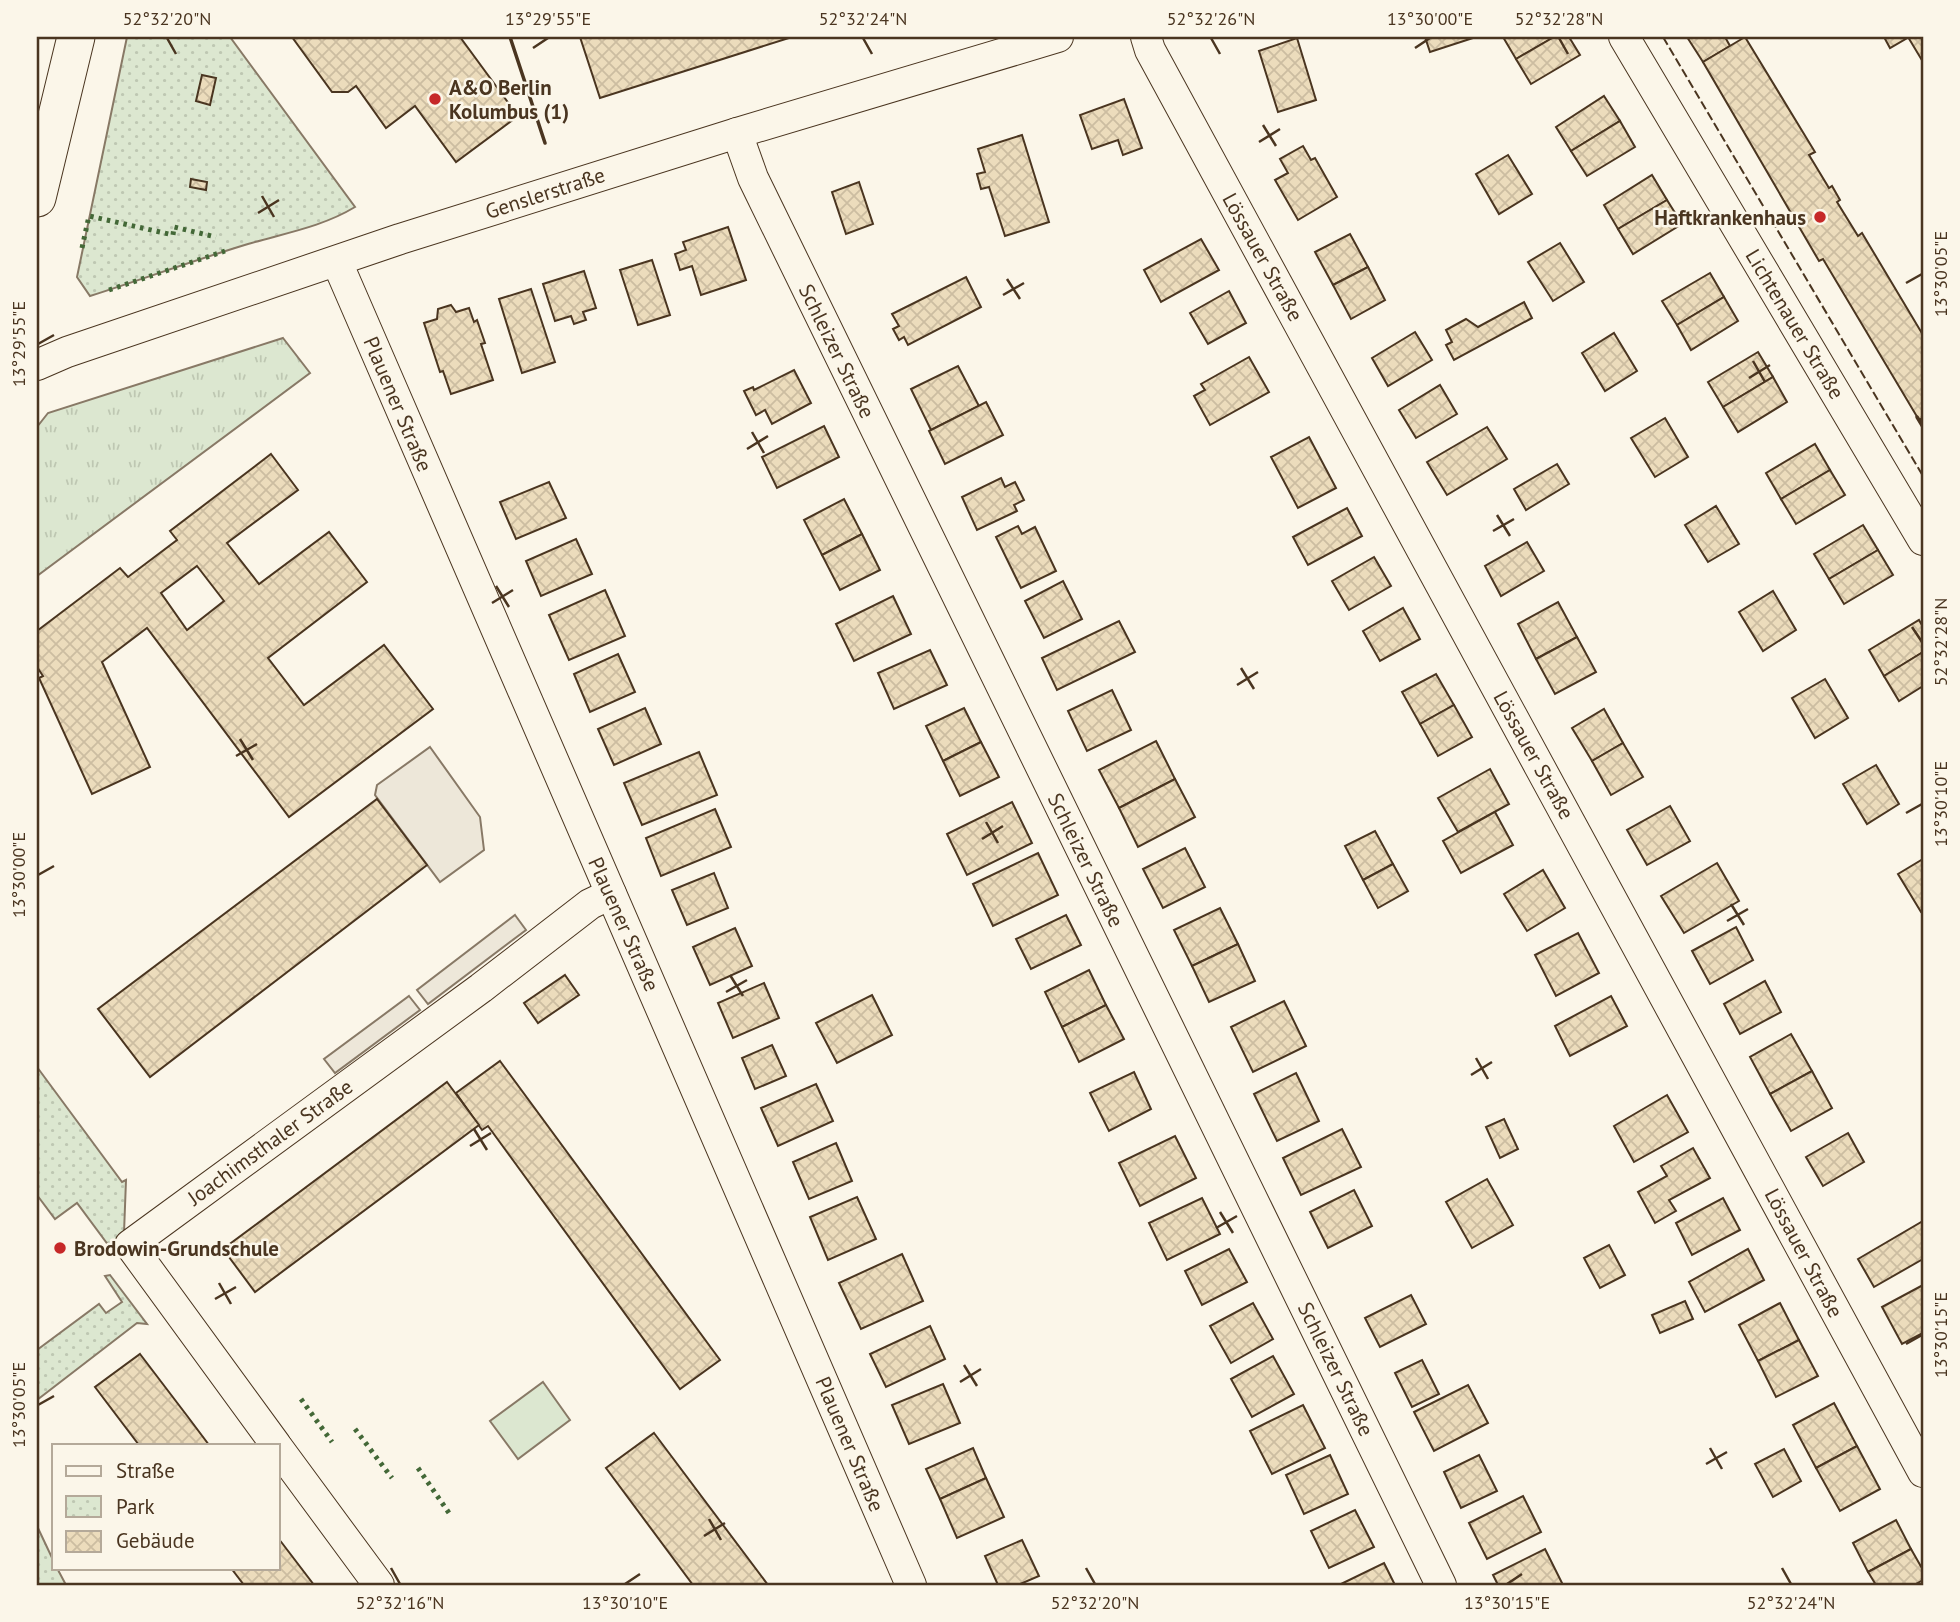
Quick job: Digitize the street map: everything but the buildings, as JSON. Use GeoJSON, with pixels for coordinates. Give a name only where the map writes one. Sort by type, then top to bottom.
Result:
{"type":"FeatureCollection","features":[{"type":"Feature","properties":{"kind":"street"},"geometry":{"type":"LineString","coordinates":[[37,198],[76,37]]}},
{"type":"Feature","properties":{"kind":"street","name":"Genslerstraße"},"geometry":{"type":"LineString","coordinates":[[37,365],[67,352],[400,239],[737,133],[1058,37]]}},
{"type":"Feature","properties":{"kind":"street","name":"Lössauer Straße"},"geometry":{"type":"LineString","coordinates":[[1146,37],[1170,86],[1923,1472]]}},
{"type":"Feature","properties":{"kind":"street","name":"Lichtenauer Straße"},"geometry":{"type":"LineString","coordinates":[[1624,37],[1923,540]]}},
{"type":"Feature","properties":{"kind":"street","name":"Schleizer Straße"},"geometry":{"type":"LineString","coordinates":[[737,133],[753,178],[1441,1585]]}},
{"type":"Feature","properties":{"kind":"street","name":"Plauener Straße"},"geometry":{"type":"LineString","coordinates":[[337,262],[911,1585]]}},
{"type":"Feature","properties":{"kind":"street","name":"Joachimsthaler Straße"},"geometry":{"type":"LineString","coordinates":[[275,1444],[130,1245],[481,988],[590,904],[611,894]]}},
{"type":"Feature","properties":{"kind":"street","name":"Joachimsthaler Straße"},"geometry":{"type":"LineString","coordinates":[[280,1451],[379,1585]]}},
{"type":"Feature","properties":{"kind":"green space"},"geometry":{"type":"Polygon","coordinates":[[[127,37],[230,37],[355,207],[316,225],[228,250],[90,296],[77,277],[127,37]]]}},
{"type":"Feature","properties":{"kind":"green space"},"geometry":{"type":"Polygon","coordinates":[[[283,338],[310,373],[37,576],[37,427],[48,413],[283,338]]]}},
{"type":"Feature","properties":{"kind":"green space"},"geometry":{"type":"Polygon","coordinates":[[[37,1067],[122,1182],[126,1180],[124,1233],[109,1246],[77,1203],[55,1219],[37,1195],[37,1067]]]}},
{"type":"Feature","properties":{"kind":"green space"},"geometry":{"type":"Polygon","coordinates":[[[110,1275],[147,1324],[137,1323],[37,1400],[37,1350],[99,1304],[106,1313],[122,1302],[105,1276],[110,1275]]]}},
{"type":"Feature","properties":{"kind":"green space"},"geometry":{"type":"Polygon","coordinates":[[[543,1382],[570,1420],[518,1459],[490,1421],[543,1382]]]}},
{"type":"Feature","properties":{"kind":"green space"},"geometry":{"type":"Polygon","coordinates":[[[37,1526],[52,1558],[52,1570],[58,1570],[66,1585],[37,1585],[37,1526]]]}},
{"type":"Feature","properties":{"kind":"shaded area"},"geometry":{"type":"Polygon","coordinates":[[[430,747],[480,817],[484,850],[440,882],[375,795],[377,785],[430,747]]]}},
{"type":"Feature","properties":{"kind":"shaded area"},"geometry":{"type":"Polygon","coordinates":[[[515,915],[526,930],[428,1004],[417,990],[515,915]]]}},
{"type":"Feature","properties":{"kind":"shaded area"},"geometry":{"type":"Polygon","coordinates":[[[409,996],[420,1010],[335,1073],[324,1059],[409,996]]]}},
{"type":"Feature","properties":{"kind":"hedge"},"geometry":{"type":"LineString","coordinates":[[82,248],[89,216],[173,235],[174,227],[216,237]]}},
{"type":"Feature","properties":{"kind":"hedge"},"geometry":{"type":"LineString","coordinates":[[109,290],[225,251]]}},
{"type":"Feature","properties":{"kind":"hedge"},"geometry":{"type":"LineString","coordinates":[[301,1399],[332,1442]]}},
{"type":"Feature","properties":{"kind":"hedge"},"geometry":{"type":"LineString","coordinates":[[355,1429],[392,1478]]}},
{"type":"Feature","properties":{"kind":"hedge"},"geometry":{"type":"LineString","coordinates":[[418,1468],[449,1513]]}},
{"type":"Feature","properties":{"kind":"fence"},"geometry":{"type":"LineString","coordinates":[[1663,37],[1923,476]]}},
{"type":"Feature","properties":{"kind":"wall"},"geometry":{"type":"LineString","coordinates":[[510,37],[545,143]]}},
{"type":"Feature","properties":{"kind":"wall"},"geometry":{"type":"LineString","coordinates":[[1917,417],[1923,427]]}},
{"type":"Feature","properties":{"kind":"place","name":"A&O Berlin Kolumbus (1)"},"geometry":{"type":"Point","coordinates":[435,99]}},
{"type":"Feature","properties":{"kind":"place","name":"Haftkrankenhaus"},"geometry":{"type":"Point","coordinates":[1820,217]}},
{"type":"Feature","properties":{"kind":"place","name":"Brodowin-Grundschule"},"geometry":{"type":"Point","coordinates":[60,1248]}}]}
